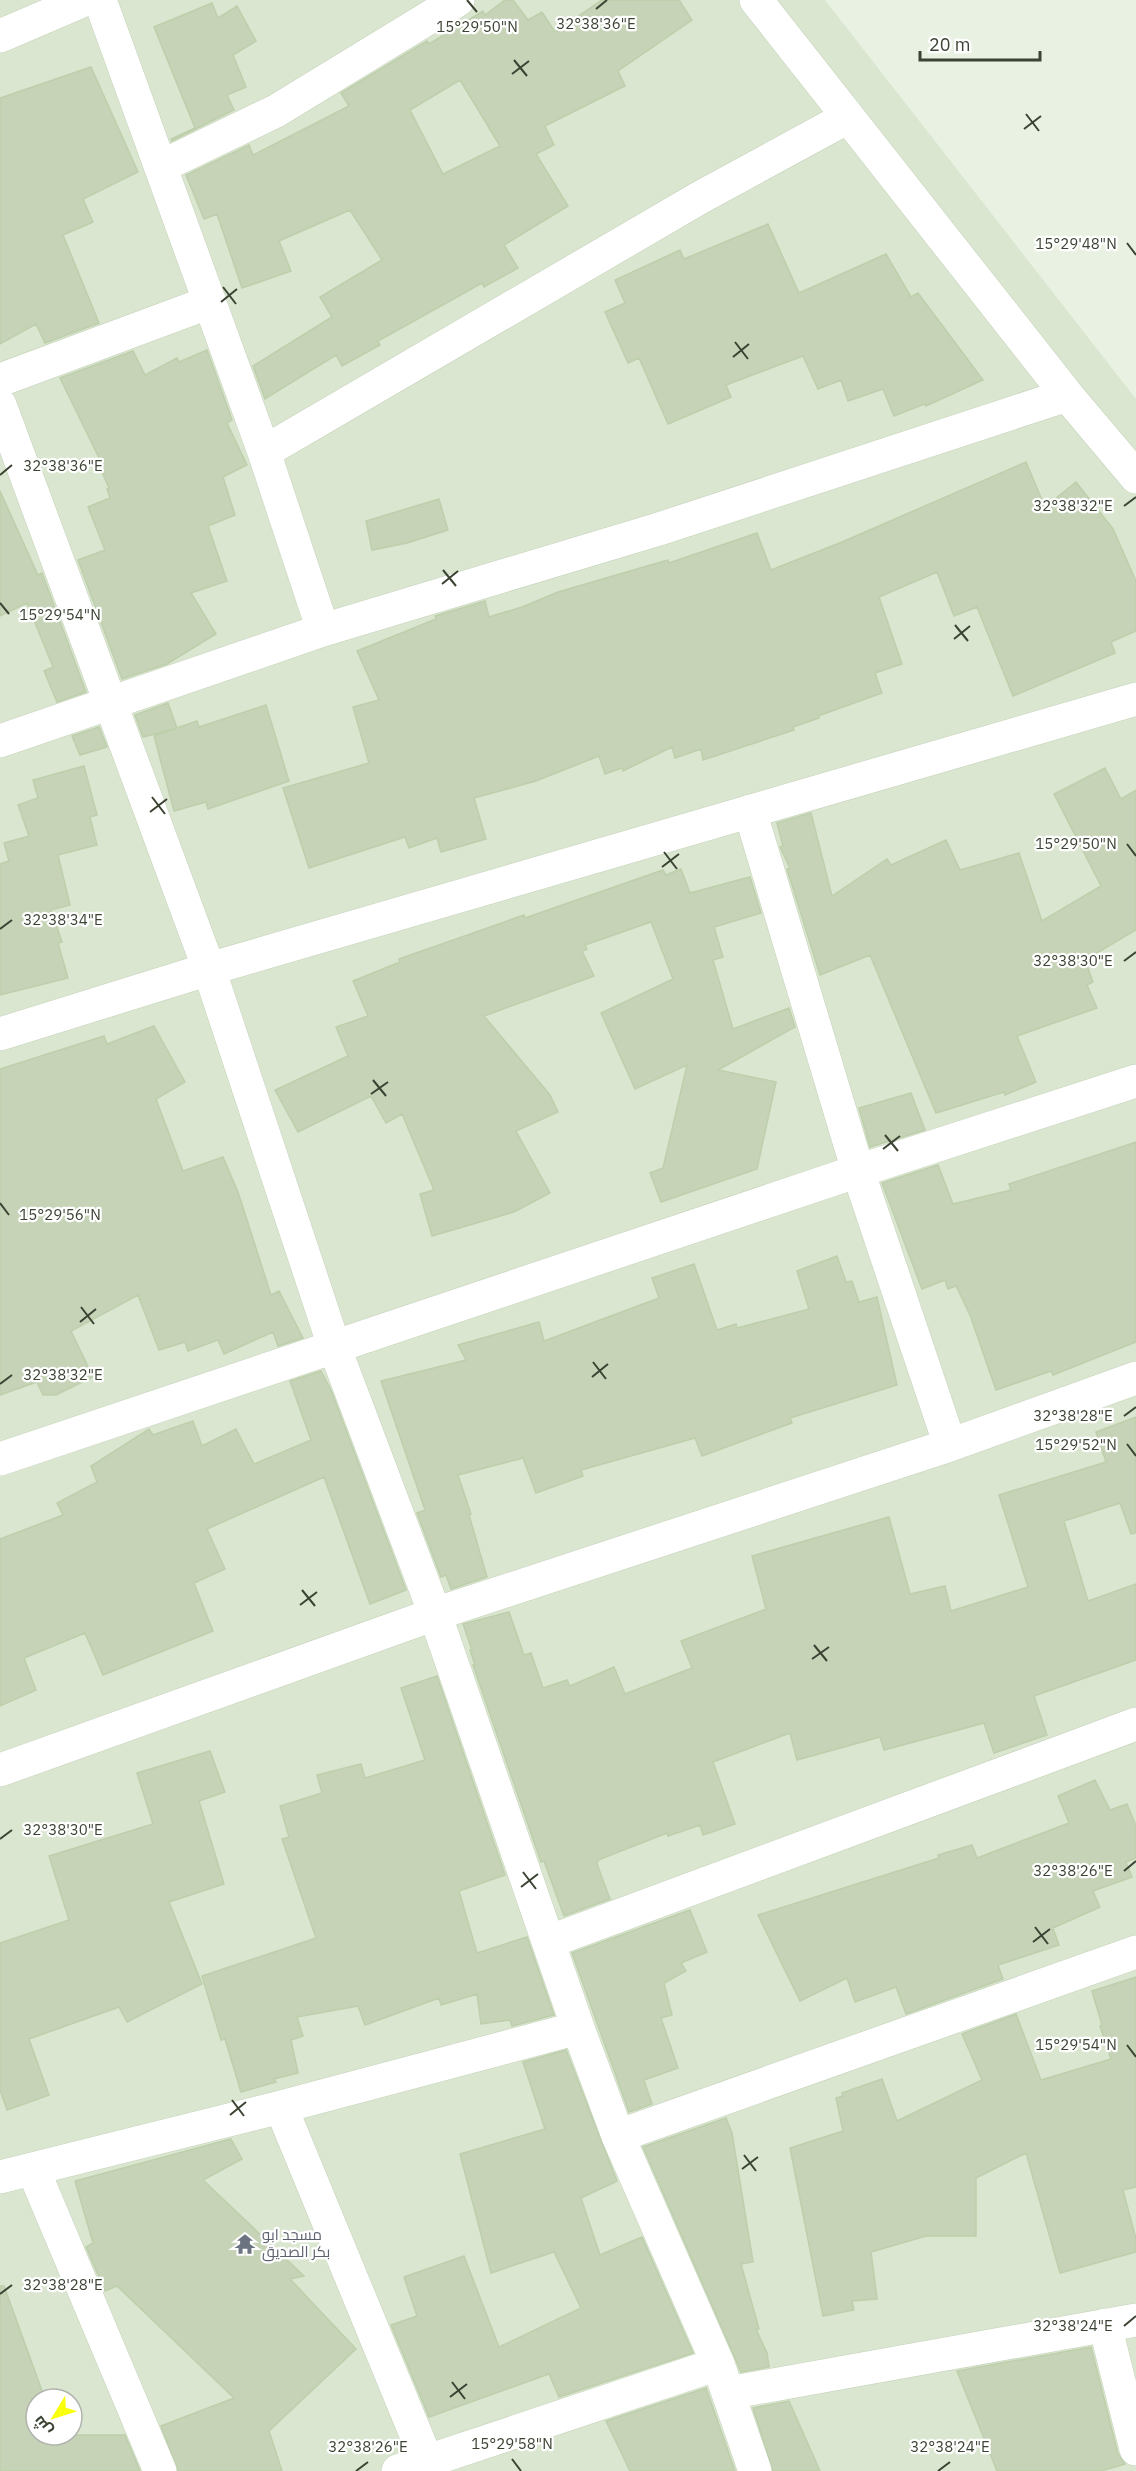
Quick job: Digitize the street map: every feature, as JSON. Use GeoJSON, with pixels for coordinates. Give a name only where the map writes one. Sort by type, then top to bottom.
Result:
{"type":"FeatureCollection","features":[{"type":"Feature","properties":{"kind":"street"},"geometry":{"type":"LineString","coordinates":[[0,36],[84,0]]}},
{"type":"Feature","properties":{"kind":"street"},"geometry":{"type":"LineString","coordinates":[[100,0],[264,452],[323,630]]}},
{"type":"Feature","properties":{"kind":"street"},"geometry":{"type":"LineString","coordinates":[[162,166],[276,111],[458,0]]}},
{"type":"Feature","properties":{"kind":"street"},"geometry":{"type":"LineString","coordinates":[[756,0],[1067,395],[1136,477]]}},
{"type":"Feature","properties":{"kind":"street"},"geometry":{"type":"LineString","coordinates":[[264,452],[701,197],[848,117]]}},
{"type":"Feature","properties":{"kind":"street"},"geometry":{"type":"LineString","coordinates":[[0,380],[210,302]]}},
{"type":"Feature","properties":{"kind":"street"},"geometry":{"type":"LineString","coordinates":[[0,741],[323,630],[659,529],[1067,395]]}},
{"type":"Feature","properties":{"kind":"street"},"geometry":{"type":"LineString","coordinates":[[0,405],[209,969],[334,1346],[435,1614],[578,2028],[618,2136],[723,2378],[755,2471]]}},
{"type":"Feature","properties":{"kind":"street"},"geometry":{"type":"LineString","coordinates":[[0,1034],[209,969],[1136,699]]}},
{"type":"Feature","properties":{"kind":"street"},"geometry":{"type":"LineString","coordinates":[[750,811],[858,1172],[950,1445]]}},
{"type":"Feature","properties":{"kind":"street"},"geometry":{"type":"LineString","coordinates":[[0,1459],[858,1172],[1136,1082]]}},
{"type":"Feature","properties":{"kind":"street"},"geometry":{"type":"LineString","coordinates":[[0,1770],[435,1614],[950,1445],[1136,1378]]}},
{"type":"Feature","properties":{"kind":"street"},"geometry":{"type":"LineString","coordinates":[[548,1942],[1136,1724]]}},
{"type":"Feature","properties":{"kind":"street"},"geometry":{"type":"LineString","coordinates":[[618,2136],[1136,1952]]}},
{"type":"Feature","properties":{"kind":"street"},"geometry":{"type":"LineString","coordinates":[[0,2177],[281,2107],[578,2028]]}},
{"type":"Feature","properties":{"kind":"street"},"geometry":{"type":"LineString","coordinates":[[281,2107],[419,2468],[723,2378],[1121,2322],[1136,2449]]}},
{"type":"Feature","properties":{"kind":"street"},"geometry":{"type":"LineString","coordinates":[[33,2169],[160,2471]]}},
{"type":"Feature","properties":{"kind":"shaded area"},"geometry":{"type":"Polygon","coordinates":[[[0,0],[825,0],[1136,399],[1136,2471],[0,2471],[0,0]]]}},
{"type":"Feature","properties":{"kind":"building"},"geometry":{"type":"Polygon","coordinates":[[[505,0],[513,0],[528,20],[542,12],[555,32],[602,0],[679,0],[692,20],[618,71],[625,86],[545,126],[554,145],[536,154],[568,206],[504,245],[518,268],[484,287],[482,283],[378,341],[380,345],[342,366],[336,355],[265,399],[253,366],[332,317],[320,297],[382,260],[350,210],[279,241],[291,271],[242,288],[217,214],[204,219],[186,175],[249,145],[253,155],[349,106],[341,93],[427,41],[429,44],[483,11],[485,15],[505,0]],[[460,80],[410,110],[443,174],[500,146],[460,80]]]}},
{"type":"Feature","properties":{"kind":"building"},"geometry":{"type":"Polygon","coordinates":[[[212,3],[218,18],[237,6],[256,41],[233,55],[246,87],[227,95],[234,110],[172,141],[171,139],[195,128],[154,27],[212,3]]]}},
{"type":"Feature","properties":{"kind":"building"},"geometry":{"type":"Polygon","coordinates":[[[91,67],[138,172],[83,199],[93,222],[63,235],[99,323],[45,343],[36,324],[0,344],[0,98],[91,67]]]}},
{"type":"Feature","properties":{"kind":"building"},"geometry":{"type":"Polygon","coordinates":[[[768,224],[799,293],[886,254],[911,297],[918,293],[983,380],[926,406],[925,404],[894,416],[883,389],[848,401],[841,380],[818,389],[803,356],[726,385],[731,397],[668,424],[639,358],[628,363],[605,312],[625,303],[615,280],[680,250],[684,259],[768,224]]]}},
{"type":"Feature","properties":{"kind":"building"},"geometry":{"type":"Polygon","coordinates":[[[207,350],[232,420],[227,423],[247,465],[223,477],[235,515],[208,526],[227,581],[191,593],[216,634],[167,664],[122,679],[78,560],[105,550],[88,507],[110,498],[107,489],[109,488],[98,463],[101,462],[60,378],[133,351],[145,375],[177,358],[179,362],[207,350]]]}},
{"type":"Feature","properties":{"kind":"building"},"geometry":{"type":"Polygon","coordinates":[[[1026,462],[1045,507],[1076,482],[1113,529],[1136,581],[1136,631],[1111,642],[1115,653],[1013,696],[977,607],[954,616],[937,572],[879,597],[902,664],[875,673],[882,693],[818,716],[819,718],[793,727],[794,730],[703,760],[701,749],[675,758],[672,747],[623,771],[622,768],[605,774],[599,756],[536,781],[474,798],[486,839],[441,852],[437,838],[409,848],[405,837],[309,868],[283,788],[369,763],[353,707],[379,700],[357,651],[436,619],[435,616],[485,601],[489,617],[522,607],[558,592],[668,560],[669,563],[757,533],[771,570],[842,542],[1026,462]]]}},
{"type":"Feature","properties":{"kind":"building"},"geometry":{"type":"Polygon","coordinates":[[[0,491],[38,575],[42,573],[86,692],[57,702],[44,671],[53,667],[27,603],[0,616],[0,491]]]}},
{"type":"Feature","properties":{"kind":"building"},"geometry":{"type":"Polygon","coordinates":[[[439,499],[448,530],[407,543],[372,550],[366,521],[439,499]]]}},
{"type":"Feature","properties":{"kind":"building"},"geometry":{"type":"Polygon","coordinates":[[[168,703],[177,728],[143,737],[135,715],[168,703]]]}},
{"type":"Feature","properties":{"kind":"building"},"geometry":{"type":"Polygon","coordinates":[[[266,705],[289,781],[208,809],[206,802],[174,811],[154,736],[197,721],[199,727],[266,705]]]}},
{"type":"Feature","properties":{"kind":"building"},"geometry":{"type":"Polygon","coordinates":[[[99,727],[107,747],[80,755],[72,736],[99,727]]]}},
{"type":"Feature","properties":{"kind":"building"},"geometry":{"type":"Polygon","coordinates":[[[84,766],[97,815],[90,817],[97,845],[58,855],[70,905],[51,910],[62,942],[58,943],[68,978],[0,995],[0,864],[9,861],[4,843],[29,836],[18,805],[38,798],[33,780],[84,766]]]}},
{"type":"Feature","properties":{"kind":"building"},"geometry":{"type":"Polygon","coordinates":[[[1105,768],[1121,799],[1136,790],[1136,930],[1085,960],[1093,982],[1087,985],[1097,1008],[1017,1036],[1036,1082],[1005,1095],[1004,1092],[936,1113],[870,955],[820,975],[787,869],[790,868],[780,847],[783,846],[777,823],[811,813],[832,896],[887,859],[891,865],[946,840],[960,870],[1019,853],[1042,921],[1101,886],[1054,794],[1105,768]]]}},
{"type":"Feature","properties":{"kind":"building"},"geometry":{"type":"Polygon","coordinates":[[[681,869],[690,893],[750,877],[761,913],[714,927],[723,957],[713,960],[733,1029],[789,1008],[795,1027],[718,1070],[776,1082],[757,1169],[661,1202],[650,1173],[663,1168],[687,1065],[635,1089],[601,1013],[673,979],[651,922],[585,945],[587,949],[582,951],[594,976],[484,1016],[550,1095],[558,1112],[516,1131],[550,1193],[514,1212],[432,1236],[420,1194],[434,1190],[402,1114],[386,1123],[371,1096],[298,1132],[275,1090],[348,1056],[336,1027],[368,1016],[353,981],[400,962],[399,959],[524,915],[525,918],[663,870],[666,875],[681,869]]]}},
{"type":"Feature","properties":{"kind":"building"},"geometry":{"type":"Polygon","coordinates":[[[154,1026],[185,1082],[156,1099],[183,1171],[223,1157],[238,1192],[271,1295],[279,1291],[303,1338],[278,1346],[273,1332],[224,1354],[218,1340],[188,1351],[185,1342],[159,1350],[138,1295],[71,1331],[93,1377],[56,1395],[43,1395],[37,1382],[0,1395],[0,1069],[104,1036],[107,1044],[154,1026]]]}},
{"type":"Feature","properties":{"kind":"building"},"geometry":{"type":"Polygon","coordinates":[[[911,1093],[925,1130],[870,1147],[859,1108],[911,1093]]]}},
{"type":"Feature","properties":{"kind":"building"},"geometry":{"type":"Polygon","coordinates":[[[1136,1142],[1136,1342],[1053,1375],[1051,1371],[996,1390],[970,1315],[956,1286],[948,1289],[945,1280],[922,1289],[882,1183],[938,1165],[953,1204],[1011,1190],[1009,1184],[1136,1142]]]}},
{"type":"Feature","properties":{"kind":"building"},"geometry":{"type":"Polygon","coordinates":[[[837,1256],[846,1282],[852,1281],[859,1302],[877,1297],[897,1385],[790,1418],[792,1423],[702,1456],[695,1438],[581,1470],[583,1476],[536,1493],[523,1458],[458,1475],[471,1514],[469,1515],[487,1577],[451,1589],[446,1575],[441,1577],[417,1513],[425,1510],[381,1381],[466,1360],[458,1345],[539,1322],[544,1341],[659,1298],[652,1278],[694,1264],[717,1330],[736,1324],[737,1328],[809,1309],[797,1271],[837,1256]]]}},
{"type":"Feature","properties":{"kind":"building"},"geometry":{"type":"Polygon","coordinates":[[[321,1371],[331,1390],[406,1590],[370,1604],[324,1477],[207,1529],[225,1569],[194,1583],[213,1631],[103,1675],[85,1633],[24,1658],[36,1690],[0,1706],[0,1539],[63,1515],[57,1503],[97,1482],[91,1466],[149,1429],[153,1435],[193,1421],[202,1446],[236,1429],[254,1464],[311,1440],[290,1381],[321,1371]]]}},
{"type":"Feature","properties":{"kind":"building"},"geometry":{"type":"Polygon","coordinates":[[[1136,1417],[1136,1533],[1131,1534],[1120,1503],[1064,1521],[1088,1601],[1136,1584],[1136,1660],[1034,1696],[1047,1735],[994,1753],[984,1723],[884,1750],[880,1737],[797,1760],[790,1733],[713,1762],[735,1824],[703,1835],[700,1825],[668,1836],[667,1833],[598,1860],[597,1864],[610,1899],[564,1916],[544,1861],[541,1862],[473,1665],[475,1665],[470,1650],[472,1650],[463,1624],[509,1612],[524,1655],[531,1653],[543,1688],[567,1680],[570,1686],[614,1667],[625,1694],[692,1668],[681,1641],[766,1609],[752,1556],[889,1517],[910,1594],[945,1586],[951,1611],[1028,1587],[999,1495],[1106,1462],[1096,1432],[1136,1417]]]}},
{"type":"Feature","properties":{"kind":"building"},"geometry":{"type":"Polygon","coordinates":[[[437,1676],[505,1875],[459,1891],[477,1953],[527,1937],[554,2015],[512,2026],[510,2020],[481,2024],[477,1994],[441,2005],[439,1998],[365,2025],[358,2006],[297,2017],[303,2036],[291,2040],[298,2073],[274,2079],[276,2082],[241,2092],[225,2039],[221,2040],[202,1976],[316,1938],[282,1839],[289,1837],[280,1806],[322,1793],[317,1775],[361,1764],[365,1778],[425,1760],[401,1688],[437,1676]]]}},
{"type":"Feature","properties":{"kind":"building"},"geometry":{"type":"Polygon","coordinates":[[[210,1751],[225,1792],[199,1801],[224,1884],[169,1902],[202,1984],[127,2022],[119,2007],[29,2039],[49,2095],[7,2110],[0,2090],[0,1943],[69,1920],[49,1856],[153,1824],[137,1773],[210,1751]]]}},
{"type":"Feature","properties":{"kind":"building"},"geometry":{"type":"Polygon","coordinates":[[[1095,1780],[1110,1810],[1127,1804],[1136,1826],[1136,1858],[1126,1862],[1132,1877],[1093,1891],[1100,1907],[1053,1928],[1059,1945],[998,1965],[1003,1979],[906,2014],[896,1987],[855,2002],[847,1978],[800,2001],[758,1915],[939,1858],[938,1855],[972,1845],[977,1858],[1069,1823],[1058,1796],[1095,1780]]]}},
{"type":"Feature","properties":{"kind":"building"},"geometry":{"type":"Polygon","coordinates":[[[690,1910],[707,1952],[681,1963],[686,1971],[664,1983],[672,2015],[661,2018],[678,2068],[644,2080],[652,2104],[629,2112],[572,1953],[690,1910]]]}},
{"type":"Feature","properties":{"kind":"building"},"geometry":{"type":"Polygon","coordinates":[[[1136,1977],[1136,2187],[1123,2190],[1136,2239],[1136,2252],[1060,2273],[1026,2153],[976,2178],[976,2236],[926,2236],[871,2252],[877,2299],[852,2301],[854,2310],[823,2316],[790,2148],[843,2131],[836,2098],[843,2096],[842,2093],[882,2079],[897,2121],[982,2080],[962,2034],[1016,2014],[1041,2080],[1111,2059],[1092,1991],[1136,1977]]]}},
{"type":"Feature","properties":{"kind":"building"},"geometry":{"type":"Polygon","coordinates":[[[566,2050],[617,2181],[581,2198],[600,2255],[642,2237],[693,2353],[559,2397],[549,2374],[429,2417],[391,2325],[417,2316],[404,2277],[464,2256],[499,2347],[581,2308],[554,2252],[491,2273],[460,2154],[545,2129],[523,2062],[566,2050]]]}},
{"type":"Feature","properties":{"kind":"building"},"geometry":{"type":"Polygon","coordinates":[[[726,2118],[732,2133],[753,2262],[741,2264],[759,2329],[756,2329],[767,2353],[769,2367],[741,2372],[643,2147],[726,2118]]]}},
{"type":"Feature","properties":{"kind":"building"},"geometry":{"type":"Polygon","coordinates":[[[231,2139],[242,2159],[203,2180],[304,2276],[290,2279],[356,2349],[269,2431],[282,2471],[178,2471],[161,2426],[234,2398],[117,2286],[105,2291],[86,2247],[93,2243],[75,2181],[231,2139]]]}},
{"type":"Feature","properties":{"kind":"building"},"geometry":{"type":"Polygon","coordinates":[[[0,2286],[4,2286],[41,2387],[24,2387],[24,2447],[84,2447],[84,2435],[125,2435],[140,2471],[0,2471],[0,2286]]]}},
{"type":"Feature","properties":{"kind":"building"},"geometry":{"type":"Polygon","coordinates":[[[1091,2347],[1118,2454],[1125,2464],[1101,2471],[997,2471],[957,2371],[1091,2347]]]}},
{"type":"Feature","properties":{"kind":"building"},"geometry":{"type":"Polygon","coordinates":[[[706,2388],[735,2471],[630,2471],[606,2421],[706,2388]]]}},
{"type":"Feature","properties":{"kind":"building"},"geometry":{"type":"Polygon","coordinates":[[[789,2401],[820,2471],[773,2471],[753,2408],[789,2401]]]}},
{"type":"Feature","properties":{"kind":"place","name":"مسجد ابو بكر الصديق"},"geometry":{"type":"Point","coordinates":[245,2244]}}]}
